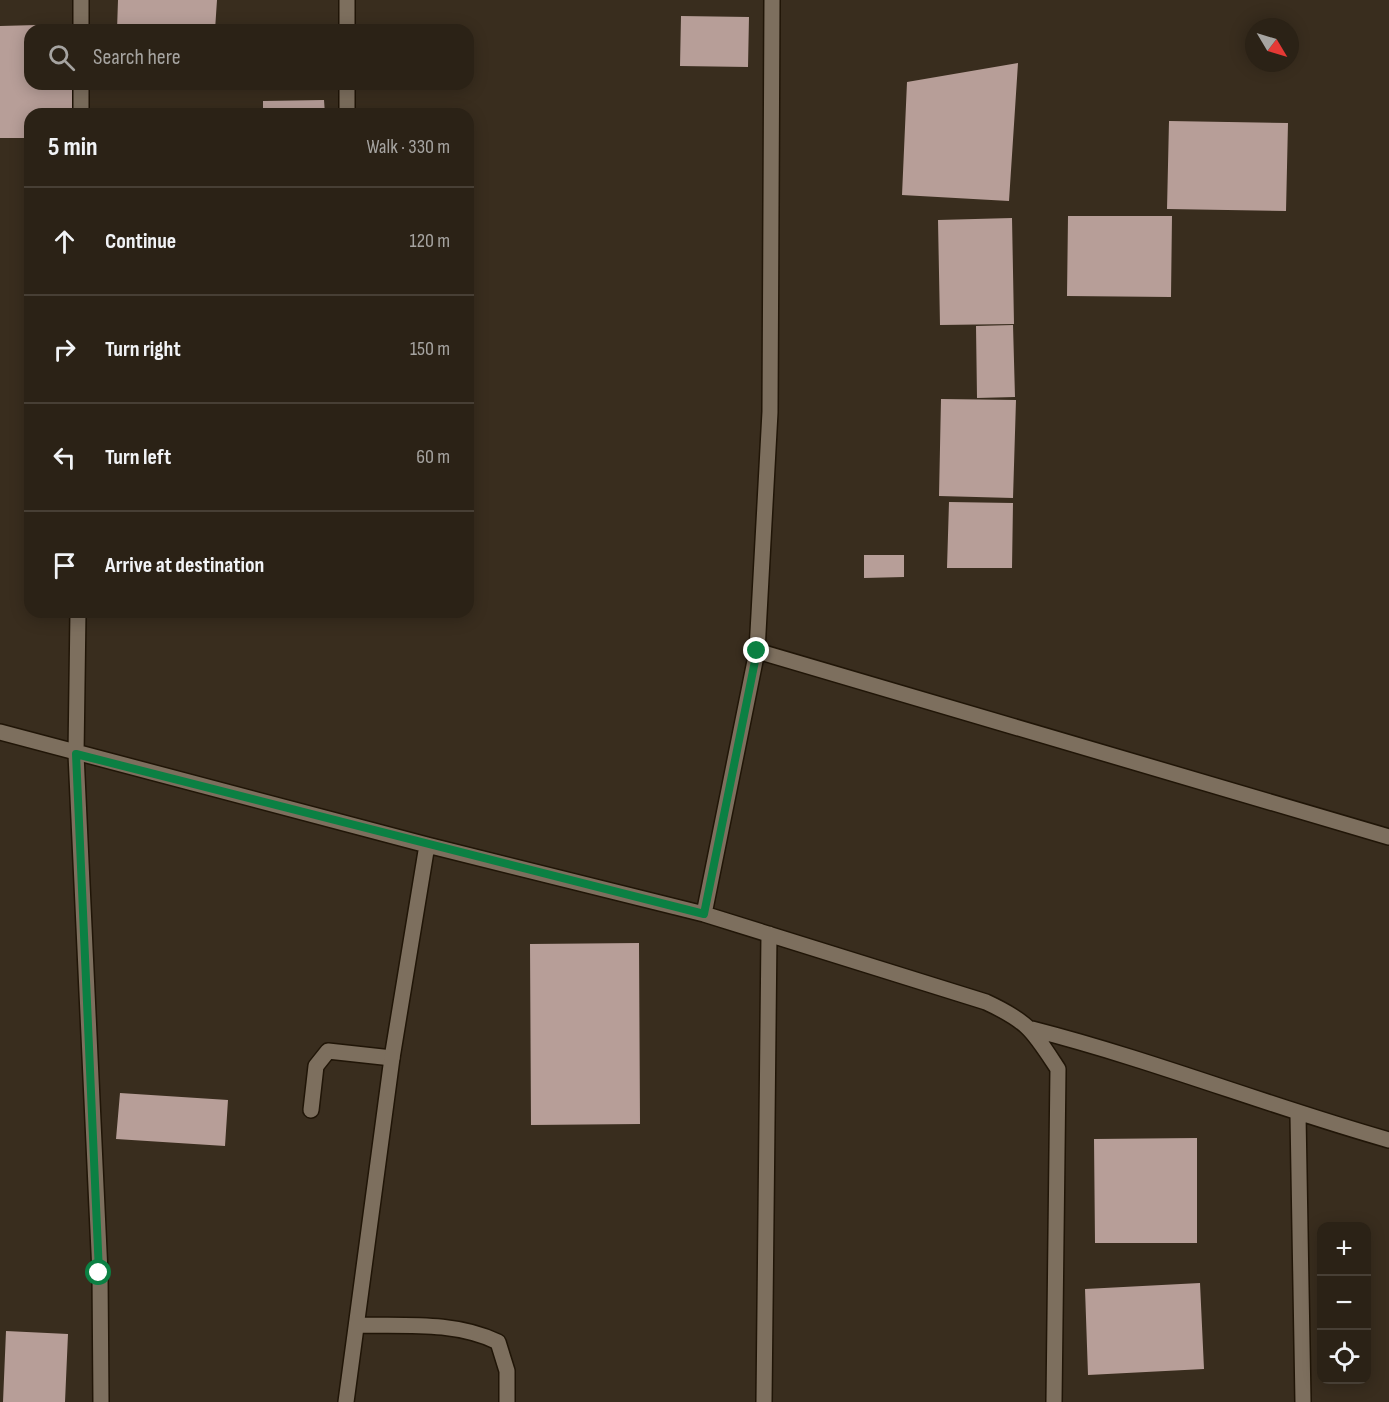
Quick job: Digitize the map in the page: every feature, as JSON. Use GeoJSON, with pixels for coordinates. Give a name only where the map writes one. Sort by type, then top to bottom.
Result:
{"type":"FeatureCollection","features":[{"type":"Feature","properties":{"kind":"street"},"geometry":{"type":"LineString","coordinates":[[81,0],[81,24]]}},
{"type":"Feature","properties":{"kind":"street"},"geometry":{"type":"LineString","coordinates":[[347,0],[347,24]]}},
{"type":"Feature","properties":{"kind":"street"},"geometry":{"type":"LineString","coordinates":[[704,914],[757,651],[770,412],[772,0]]}},
{"type":"Feature","properties":{"kind":"street"},"geometry":{"type":"LineString","coordinates":[[81,90],[81,108]]}},
{"type":"Feature","properties":{"kind":"street"},"geometry":{"type":"LineString","coordinates":[[347,90],[347,108]]}},
{"type":"Feature","properties":{"kind":"street"},"geometry":{"type":"LineString","coordinates":[[78,618],[76,754],[99,1273],[101,1402]]}},
{"type":"Feature","properties":{"kind":"street"},"geometry":{"type":"LineString","coordinates":[[757,651],[1389,837]]}},
{"type":"Feature","properties":{"kind":"street"},"geometry":{"type":"LineString","coordinates":[[0,732],[76,754],[427,845],[704,914],[986,1002],[1013,1015],[1032,1029],[1058,1069],[1054,1402]]}},
{"type":"Feature","properties":{"kind":"street"},"geometry":{"type":"LineString","coordinates":[[346,1402],[392,1058],[427,845]]}},
{"type":"Feature","properties":{"kind":"street"},"geometry":{"type":"LineString","coordinates":[[764,1402],[769,934]]}},
{"type":"Feature","properties":{"kind":"street"},"geometry":{"type":"LineString","coordinates":[[1032,1029],[1082,1042],[1298,1114],[1389,1140]]}},
{"type":"Feature","properties":{"kind":"street"},"geometry":{"type":"LineString","coordinates":[[311,1110],[316,1066],[328,1050],[392,1058]]}},
{"type":"Feature","properties":{"kind":"street"},"geometry":{"type":"LineString","coordinates":[[1298,1114],[1303,1402]]}},
{"type":"Feature","properties":{"kind":"street"},"geometry":{"type":"LineString","coordinates":[[357,1324],[460,1328],[479,1333],[498,1342],[507,1371],[507,1402]]}},
{"type":"Feature","properties":{"kind":"building"},"geometry":{"type":"Polygon","coordinates":[[[118,0],[217,0],[215,24],[117,24],[118,0]]]}},
{"type":"Feature","properties":{"kind":"building"},"geometry":{"type":"Polygon","coordinates":[[[681,16],[749,17],[748,67],[680,66],[681,16]]]}},
{"type":"Feature","properties":{"kind":"building"},"geometry":{"type":"Polygon","coordinates":[[[24,25],[24,90],[75,90],[75,108],[24,108],[24,138],[0,138],[0,26],[24,25]]]}},
{"type":"Feature","properties":{"kind":"building"},"geometry":{"type":"Polygon","coordinates":[[[1018,63],[1009,201],[902,195],[907,82],[1018,63]]]}},
{"type":"Feature","properties":{"kind":"building"},"geometry":{"type":"Polygon","coordinates":[[[324,100],[325,108],[263,108],[263,101],[324,100]]]}},
{"type":"Feature","properties":{"kind":"building"},"geometry":{"type":"Polygon","coordinates":[[[1169,121],[1288,123],[1286,211],[1167,209],[1169,121]]]}},
{"type":"Feature","properties":{"kind":"building"},"geometry":{"type":"Polygon","coordinates":[[[1068,216],[1172,216],[1171,297],[1067,296],[1068,216]]]}},
{"type":"Feature","properties":{"kind":"building"},"geometry":{"type":"Polygon","coordinates":[[[1012,218],[1014,324],[940,325],[938,220],[1012,218]]]}},
{"type":"Feature","properties":{"kind":"building"},"geometry":{"type":"Polygon","coordinates":[[[1013,325],[1015,397],[977,398],[976,326],[1013,325]]]}},
{"type":"Feature","properties":{"kind":"building"},"geometry":{"type":"Polygon","coordinates":[[[941,399],[1016,400],[1013,498],[939,496],[941,399]]]}},
{"type":"Feature","properties":{"kind":"building"},"geometry":{"type":"Polygon","coordinates":[[[949,502],[1013,503],[1012,568],[947,568],[949,502]]]}},
{"type":"Feature","properties":{"kind":"building"},"geometry":{"type":"Polygon","coordinates":[[[864,555],[904,555],[904,577],[864,578],[864,555]]]}},
{"type":"Feature","properties":{"kind":"building"},"geometry":{"type":"Polygon","coordinates":[[[639,943],[640,1124],[531,1125],[530,944],[639,943]]]}},
{"type":"Feature","properties":{"kind":"building"},"geometry":{"type":"Polygon","coordinates":[[[120,1093],[228,1100],[225,1146],[116,1139],[120,1093]]]}},
{"type":"Feature","properties":{"kind":"building"},"geometry":{"type":"Polygon","coordinates":[[[1197,1138],[1197,1243],[1095,1243],[1094,1139],[1197,1138]]]}},
{"type":"Feature","properties":{"kind":"building"},"geometry":{"type":"Polygon","coordinates":[[[1200,1283],[1204,1369],[1088,1375],[1085,1289],[1200,1283]]]}},
{"type":"Feature","properties":{"kind":"building"},"geometry":{"type":"Polygon","coordinates":[[[6,1331],[68,1334],[65,1402],[3,1402],[6,1331]]]}},
{"type":"Feature","properties":{"kind":"route"},"geometry":{"type":"LineString","coordinates":[[99,1273],[76,754],[704,914],[757,651]]}}]}
